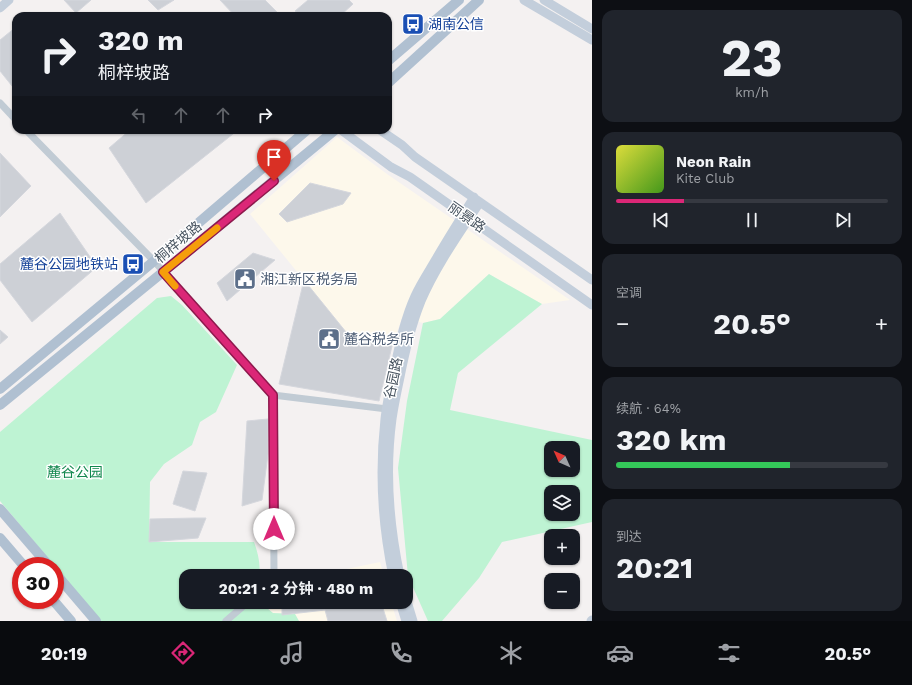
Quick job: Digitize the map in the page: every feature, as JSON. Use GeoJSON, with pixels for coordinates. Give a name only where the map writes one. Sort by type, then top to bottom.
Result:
{"type":"FeatureCollection","features":[{"type":"Feature","properties":{"kind":"main road"},"geometry":{"type":"LineString","coordinates":[[0,8],[9,0]]}},
{"type":"Feature","properties":{"kind":"main road"},"geometry":{"type":"LineString","coordinates":[[392,58],[459,0]]}},
{"type":"Feature","properties":{"kind":"main road"},"geometry":{"type":"LineString","coordinates":[[392,79],[479,0]]}},
{"type":"Feature","properties":{"kind":"main road"},"geometry":{"type":"LineString","coordinates":[[524,0],[592,40]]}},
{"type":"Feature","properties":{"kind":"main road"},"geometry":{"type":"LineString","coordinates":[[544,0],[592,29]]}},
{"type":"Feature","properties":{"kind":"main road","name":"桐梓坡路"},"geometry":{"type":"LineString","coordinates":[[0,389],[154,261],[302,134]]}},
{"type":"Feature","properties":{"kind":"main road","name":"桐梓坡路"},"geometry":{"type":"LineString","coordinates":[[0,405],[330,134]]}},
{"type":"Feature","properties":{"kind":"main road","name":"丽景路"},"geometry":{"type":"LineString","coordinates":[[346,134],[391,167],[410,177],[592,305]]}},
{"type":"Feature","properties":{"kind":"main road","name":"丽景路"},"geometry":{"type":"LineString","coordinates":[[385,134],[415,157],[592,280]]}},
{"type":"Feature","properties":{"kind":"main road","name":"谷园路"},"geometry":{"type":"LineString","coordinates":[[392,569],[382,507],[383,442],[387,409],[398,354],[412,303],[426,276],[477,199]]}},
{"type":"Feature","properties":{"kind":"main road","name":"谷园路"},"geometry":{"type":"LineString","coordinates":[[399,569],[393,535],[388,481],[392,418],[396,394],[411,329],[422,300],[466,216]]}},
{"type":"Feature","properties":{"kind":"main road"},"geometry":{"type":"LineString","coordinates":[[0,509],[41,557]]}},
{"type":"Feature","properties":{"kind":"main road"},"geometry":{"type":"LineString","coordinates":[[0,538],[16,557]]}},
{"type":"Feature","properties":{"kind":"main road"},"geometry":{"type":"LineString","coordinates":[[64,584],[96,621]]}},
{"type":"Feature","properties":{"kind":"main road"},"geometry":{"type":"LineString","coordinates":[[61,609],[71,621]]}},
{"type":"Feature","properties":{"kind":"main road"},"geometry":{"type":"LineString","coordinates":[[402,609],[406,621]]}},
{"type":"Feature","properties":{"kind":"main road"},"geometry":{"type":"LineString","coordinates":[[410,609],[414,621]]}},
{"type":"Feature","properties":{"kind":"street"},"geometry":{"type":"LineString","coordinates":[[0,103],[12,116]]}},
{"type":"Feature","properties":{"kind":"street"},"geometry":{"type":"LineString","coordinates":[[30,134],[154,261],[273,395],[387,409]]}},
{"type":"Feature","properties":{"kind":"street"},"geometry":{"type":"LineString","coordinates":[[273,395],[274,569]]}},
{"type":"Feature","properties":{"kind":"street"},"geometry":{"type":"LineString","coordinates":[[226,621],[240,609]]}},
{"type":"Feature","properties":{"kind":"shaded area"},"geometry":{"type":"Polygon","coordinates":[[[337,137],[387,174],[570,300],[542,304],[489,274],[440,319],[423,323],[402,318],[392,346],[346,332],[250,214],[337,137]]]}},
{"type":"Feature","properties":{"kind":"shaded area"},"geometry":{"type":"Polygon","coordinates":[[[380,562],[382,569],[346,569],[380,562]]]}},
{"type":"Feature","properties":{"kind":"shaded area"},"geometry":{"type":"Polygon","coordinates":[[[268,609],[393,609],[397,621],[299,621],[295,614],[273,613],[268,609]]]}},
{"type":"Feature","properties":{"kind":"green space"},"geometry":{"type":"Polygon","coordinates":[[[489,274],[542,304],[458,373],[450,410],[592,440],[592,522],[560,529],[544,529],[544,533],[502,542],[479,578],[442,621],[428,621],[413,587],[413,569],[407,569],[398,468],[407,401],[423,323],[440,319],[489,274]]]}},
{"type":"Feature","properties":{"kind":"green space","name":"麓谷公园"},"geometry":{"type":"Polygon","coordinates":[[[171,296],[182,305],[237,365],[216,412],[200,422],[192,445],[164,464],[150,482],[149,542],[254,542],[259,559],[260,569],[179,569],[179,609],[268,609],[273,613],[295,614],[299,621],[101,621],[64,577],[64,557],[47,557],[0,501],[0,432],[157,298],[171,296]]]}},
{"type":"Feature","properties":{"kind":"building"},"geometry":{"type":"Polygon","coordinates":[[[64,0],[91,0],[77,12],[75,12],[64,0]]]}},
{"type":"Feature","properties":{"kind":"building"},"geometry":{"type":"Polygon","coordinates":[[[148,0],[174,0],[158,10],[148,0]]]}},
{"type":"Feature","properties":{"kind":"building"},"geometry":{"type":"Polygon","coordinates":[[[220,0],[265,0],[277,12],[231,12],[220,0]]]}},
{"type":"Feature","properties":{"kind":"building"},"geometry":{"type":"Polygon","coordinates":[[[308,0],[349,0],[353,4],[344,12],[295,11],[308,0]]]}},
{"type":"Feature","properties":{"kind":"building"},"geometry":{"type":"Polygon","coordinates":[[[12,30],[12,86],[0,71],[0,40],[12,30]]]}},
{"type":"Feature","properties":{"kind":"building"},"geometry":{"type":"Polygon","coordinates":[[[125,134],[233,134],[146,203],[109,148],[125,134]]]}},
{"type":"Feature","properties":{"kind":"building"},"geometry":{"type":"Polygon","coordinates":[[[0,153],[31,186],[0,217],[0,153]]]}},
{"type":"Feature","properties":{"kind":"building"},"geometry":{"type":"Polygon","coordinates":[[[310,183],[351,193],[343,204],[287,222],[279,214],[310,183]]]}},
{"type":"Feature","properties":{"kind":"building"},"geometry":{"type":"Polygon","coordinates":[[[60,213],[97,267],[32,322],[0,280],[0,264],[60,213]]]}},
{"type":"Feature","properties":{"kind":"building"},"geometry":{"type":"Polygon","coordinates":[[[253,253],[275,260],[227,301],[217,283],[253,253]]]}},
{"type":"Feature","properties":{"kind":"building","name":"麓谷税务所"},"geometry":{"type":"Polygon","coordinates":[[[304,280],[346,332],[392,346],[379,401],[279,384],[304,280]]]}},
{"type":"Feature","properties":{"kind":"building"},"geometry":{"type":"Polygon","coordinates":[[[0,330],[8,337],[0,344],[0,330]]]}},
{"type":"Feature","properties":{"kind":"building"},"geometry":{"type":"Polygon","coordinates":[[[268,419],[268,454],[262,500],[242,506],[247,421],[268,419]]]}},
{"type":"Feature","properties":{"kind":"building"},"geometry":{"type":"Polygon","coordinates":[[[183,471],[207,473],[195,511],[173,504],[183,471]]]}},
{"type":"Feature","properties":{"kind":"building"},"geometry":{"type":"Polygon","coordinates":[[[206,518],[198,538],[149,542],[150,519],[206,518]]]}},
{"type":"Feature","properties":{"kind":"building"},"geometry":{"type":"Polygon","coordinates":[[[282,609],[383,609],[387,621],[328,621],[325,610],[282,615],[282,609]]]}},
{"type":"Feature","properties":{"kind":"slow traffic"},"geometry":{"type":"LineString","coordinates":[[175,286],[163,272],[217,228]]}},
{"type":"Feature","properties":{"kind":"place","name":"湖南公信"},"geometry":{"type":"Point","coordinates":[413,24]}},
{"type":"Feature","properties":{"kind":"place","name":"麓谷公园地铁站"},"geometry":{"type":"Point","coordinates":[133,264]}},
{"type":"Feature","properties":{"kind":"place","name":"湘江新区税务局"},"geometry":{"type":"Point","coordinates":[245,279]}},
{"type":"Feature","properties":{"kind":"place","name":"麓谷税务所"},"geometry":{"type":"Point","coordinates":[329,339]}},
{"type":"Feature","properties":{"kind":"route"},"geometry":{"type":"LineString","coordinates":[[274,181],[163,272],[273,395],[274,529]]}}]}
